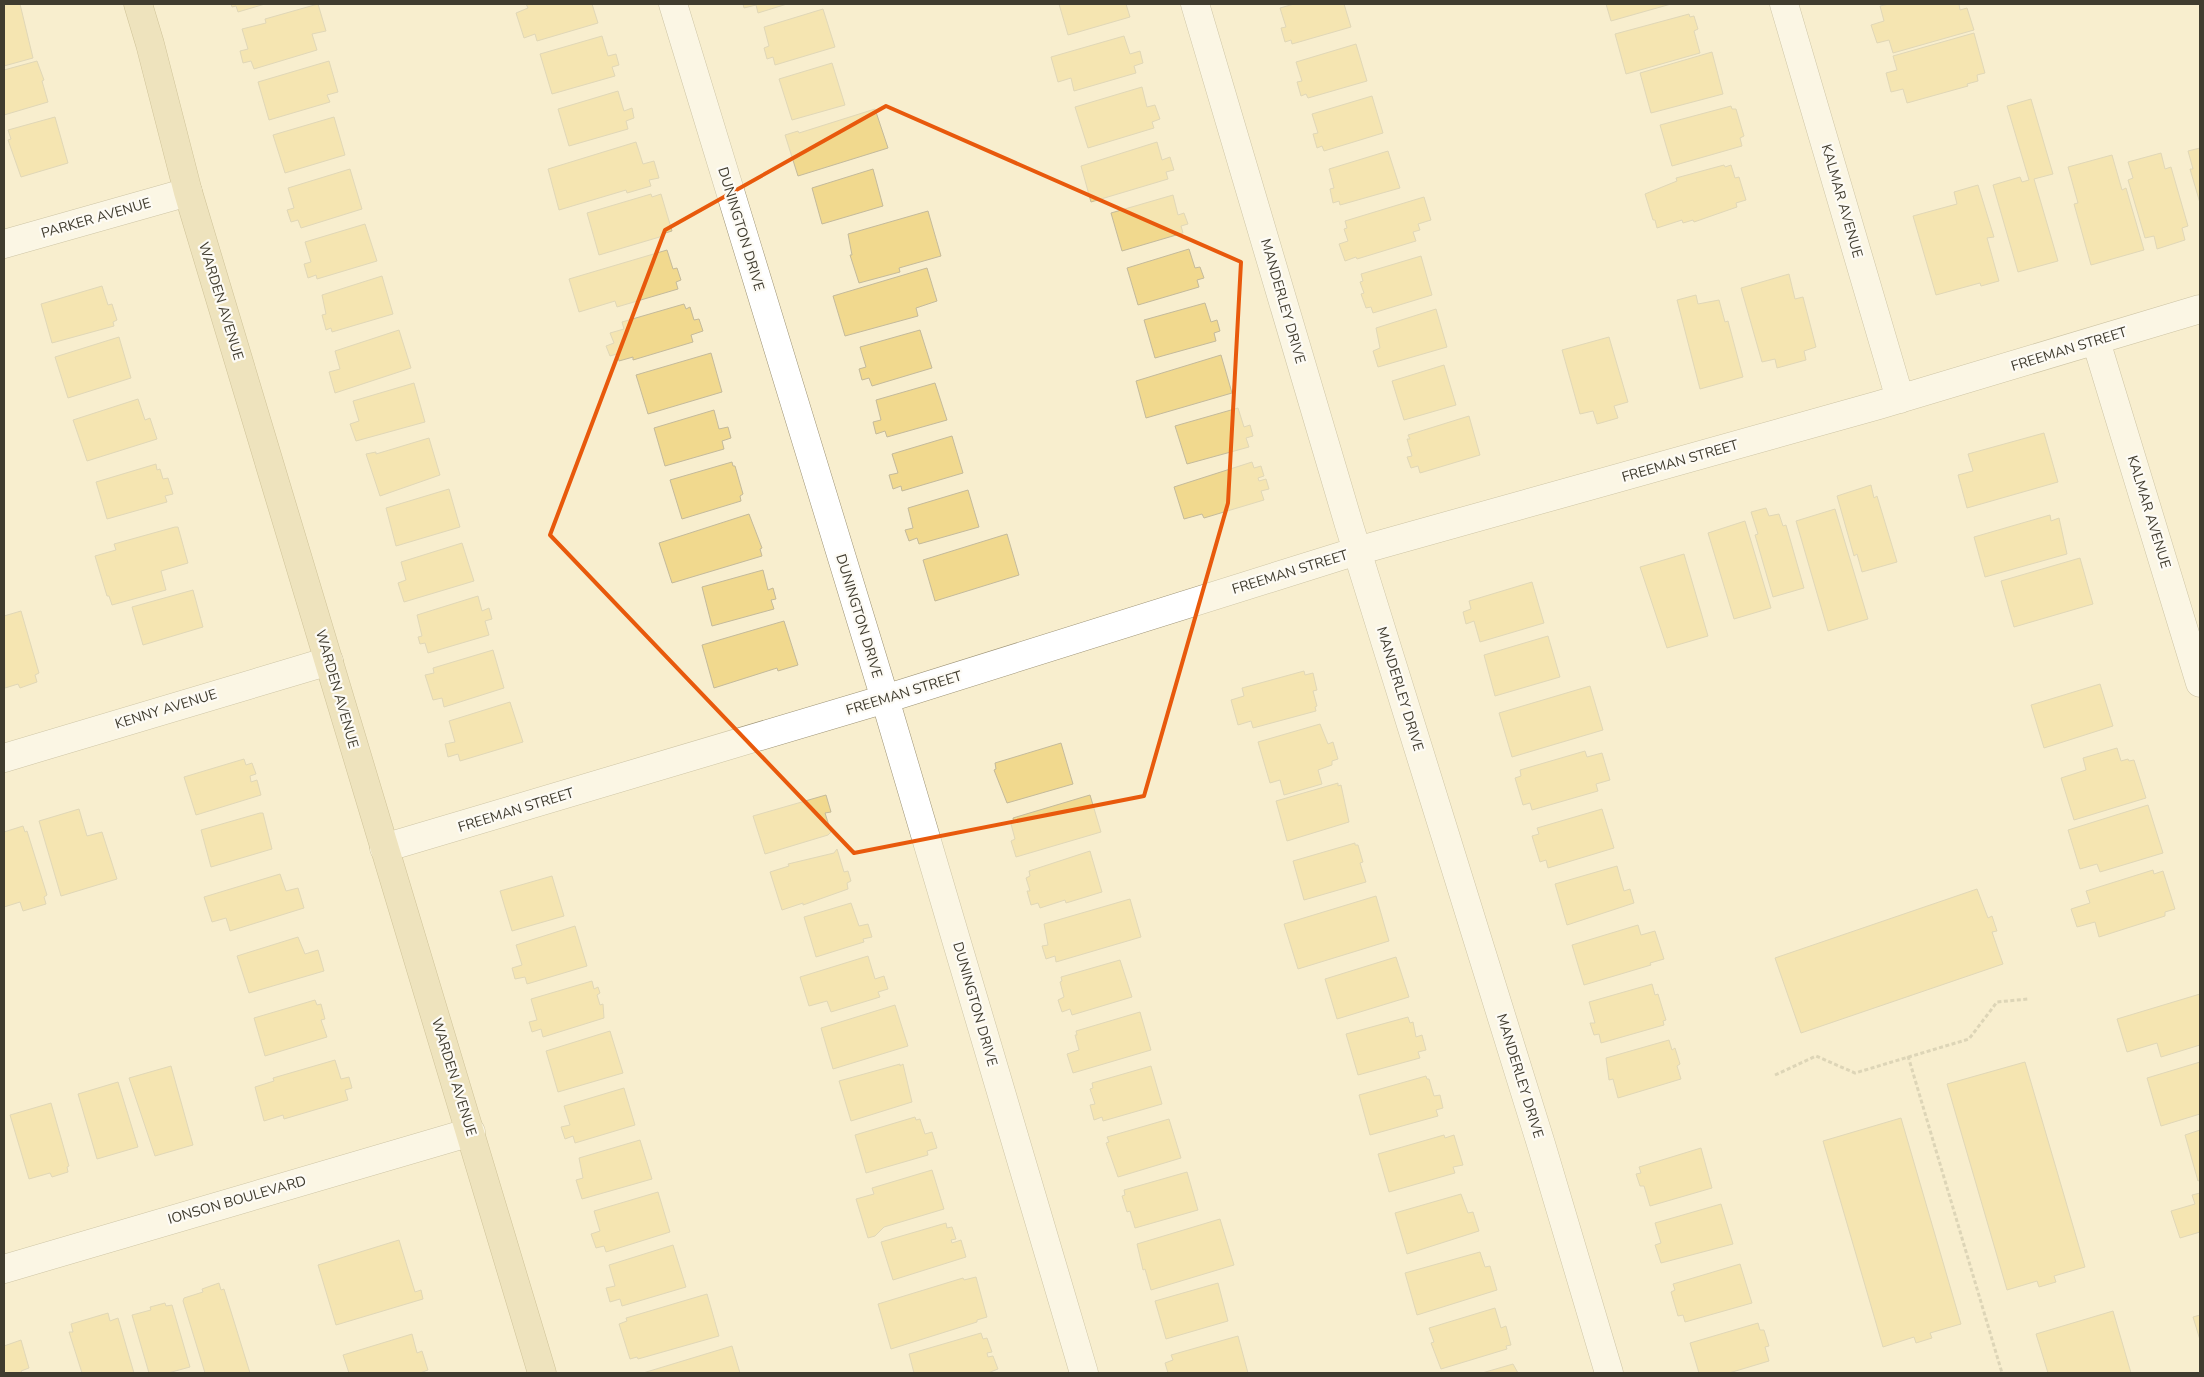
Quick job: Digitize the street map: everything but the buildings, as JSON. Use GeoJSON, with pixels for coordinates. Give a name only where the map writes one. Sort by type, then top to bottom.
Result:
{"type":"FeatureCollection","features":[{"type":"Feature","properties":{"kind":"main road","name":"WARDEN AVENUE"},"geometry":{"type":"LineString","coordinates":[[138,4],[188,192],[542,1373]]}},
{"type":"Feature","properties":{"kind":"street","name":"DUNINGTON DRIVE"},"geometry":{"type":"LineString","coordinates":[[673,4],[885,699],[1084,1373]]}},
{"type":"Feature","properties":{"kind":"street","name":"MANDERLEY DRIVE"},"geometry":{"type":"LineString","coordinates":[[1195,4],[1357,551],[1541,1144],[1609,1373]]}},
{"type":"Feature","properties":{"kind":"street","name":"KALMAR AVENUE"},"geometry":{"type":"LineString","coordinates":[[1784,4],[1900,399]]}},
{"type":"Feature","properties":{"kind":"street","name":"PARKER AVENUE"},"geometry":{"type":"LineString","coordinates":[[4,244],[188,192]]}},
{"type":"Feature","properties":{"kind":"street","name":"FREEMAN STREET"},"geometry":{"type":"LineString","coordinates":[[384,848],[885,699],[1357,551],[1900,399],[2200,309]]}},
{"type":"Feature","properties":{"kind":"street","name":"KALMAR AVENUE"},"geometry":{"type":"LineString","coordinates":[[2096,341],[2200,683]]}},
{"type":"Feature","properties":{"kind":"street","name":"KENNY AVENUE"},"geometry":{"type":"LineString","coordinates":[[4,758],[329,661]]}},
{"type":"Feature","properties":{"kind":"street","name":"IONSON BOULEVARD"},"geometry":{"type":"LineString","coordinates":[[4,1269],[471,1132]]}},
{"type":"Feature","properties":{"kind":"path"},"geometry":{"type":"LineString","coordinates":[[1775,1075],[1816,1056],[1855,1073],[1969,1039],[1997,1002],[2028,999]]}},
{"type":"Feature","properties":{"kind":"path"},"geometry":{"type":"LineString","coordinates":[[1908,1056],[2002,1373]]}},
{"type":"Feature","properties":{"kind":"highlighted area"},"geometry":{"type":"Polygon","coordinates":[[[886,106],[1241,262],[1228,503],[1144,796],[854,853],[550,535],[665,230],[886,106]]]}}]}
